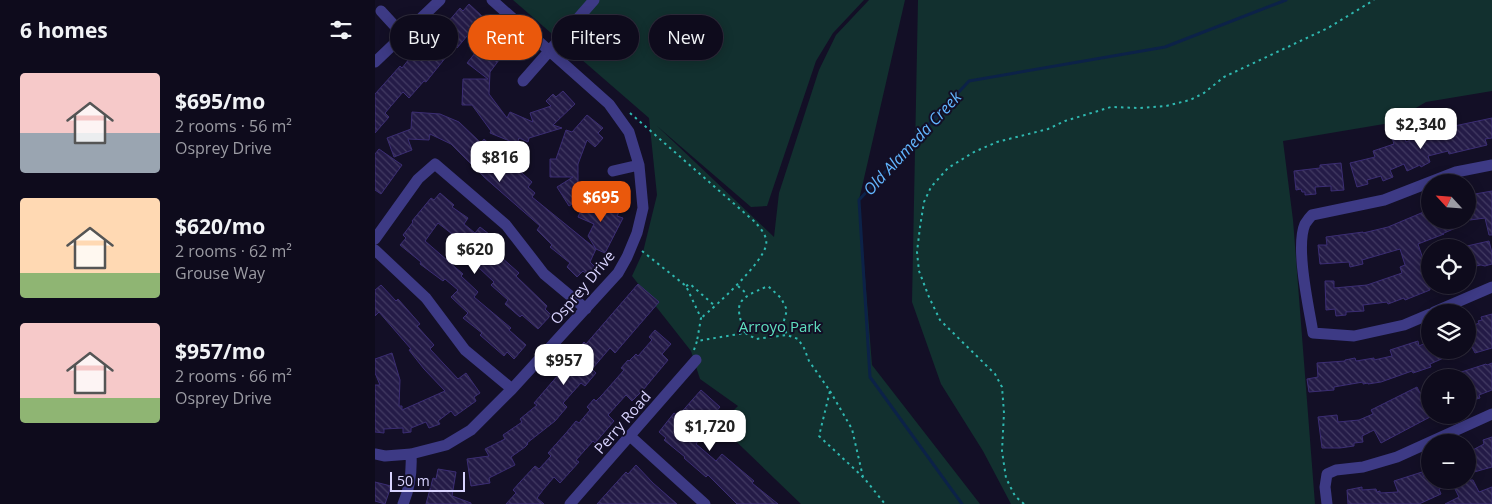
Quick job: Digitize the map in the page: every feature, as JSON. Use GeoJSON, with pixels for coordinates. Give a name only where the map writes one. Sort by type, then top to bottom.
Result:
{"type":"FeatureCollection","features":[{"type":"Feature","properties":{"kind":"street"},"geometry":{"type":"LineString","coordinates":[[424,15],[440,0]]}},
{"type":"Feature","properties":{"kind":"street","name":"Osprey Drive"},"geometry":{"type":"LineString","coordinates":[[375,454],[385,456],[411,454],[446,444],[471,430],[512,389],[618,273],[637,233],[643,208],[639,165],[629,132],[609,104],[492,0]]}},
{"type":"Feature","properties":{"kind":"street"},"geometry":{"type":"LineString","coordinates":[[523,81],[594,0]]}},
{"type":"Feature","properties":{"kind":"street"},"geometry":{"type":"LineString","coordinates":[[381,11],[390,21]]}},
{"type":"Feature","properties":{"kind":"street"},"geometry":{"type":"LineString","coordinates":[[375,62],[390,48]]}},
{"type":"Feature","properties":{"kind":"street"},"geometry":{"type":"LineString","coordinates":[[375,240],[418,179],[435,164],[507,224],[544,274],[586,309]]}},
{"type":"Feature","properties":{"kind":"street"},"geometry":{"type":"LineString","coordinates":[[613,171],[639,165]]}},
{"type":"Feature","properties":{"kind":"street"},"geometry":{"type":"LineString","coordinates":[[1421,318],[1404,326],[1355,336],[1313,333],[1303,274],[1302,238],[1305,224],[1312,215],[1384,200],[1455,172],[1492,165]]}},
{"type":"Feature","properties":{"kind":"street"},"geometry":{"type":"LineString","coordinates":[[375,250],[426,298],[465,350],[512,389]]}},
{"type":"Feature","properties":{"kind":"street"},"geometry":{"type":"LineString","coordinates":[[1452,304],[1492,287]]}},
{"type":"Feature","properties":{"kind":"street","name":"Perry Road"},"geometry":{"type":"LineString","coordinates":[[570,504],[630,436],[695,356]]}},
{"type":"Feature","properties":{"kind":"street"},"geometry":{"type":"LineString","coordinates":[[1327,504],[1325,486],[1327,474],[1335,470],[1363,467],[1397,457],[1492,414]]}},
{"type":"Feature","properties":{"kind":"street"},"geometry":{"type":"LineString","coordinates":[[630,436],[705,504]]}},
{"type":"Feature","properties":{"kind":"street"},"geometry":{"type":"LineString","coordinates":[[403,504],[412,469],[411,454]]}},
{"type":"Feature","properties":{"kind":"path"},"geometry":{"type":"LineString","coordinates":[[1024,504],[1015,496],[1007,478],[1002,451],[1004,413],[1002,387],[995,374],[940,320],[919,271],[917,252],[920,227],[924,202],[931,187],[948,168],[974,152],[997,142],[1048,129],[1065,121],[1111,107],[1140,108],[1166,106],[1190,100],[1204,93],[1224,77],[1328,28],[1374,0]]}},
{"type":"Feature","properties":{"kind":"path"},"geometry":{"type":"LineString","coordinates":[[630,113],[755,222],[765,233],[767,244],[764,252],[737,285],[716,307],[701,318]]}},
{"type":"Feature","properties":{"kind":"path"},"geometry":{"type":"LineString","coordinates":[[632,246],[643,252],[686,286],[701,318],[695,356]]}},
{"type":"Feature","properties":{"kind":"path"},"geometry":{"type":"LineString","coordinates":[[686,286],[690,284],[716,307]]}},
{"type":"Feature","properties":{"kind":"path"},"geometry":{"type":"LineString","coordinates":[[737,285],[747,294]]}},
{"type":"Feature","properties":{"kind":"path"},"geometry":{"type":"LineString","coordinates":[[745,333],[739,315],[739,303],[747,294],[768,286],[781,298],[787,310],[783,324],[787,335]]}},
{"type":"Feature","properties":{"kind":"path"},"geometry":{"type":"LineString","coordinates":[[697,341],[745,333],[756,339],[787,335],[798,339],[809,361],[830,391],[852,429],[864,478]]}},
{"type":"Feature","properties":{"kind":"path"},"geometry":{"type":"LineString","coordinates":[[830,391],[819,436],[864,478],[885,504]]}},
{"type":"Feature","properties":{"kind":"green space","name":"Arroyo Park"},"geometry":{"type":"Polygon","coordinates":[[[513,0],[864,0],[833,33],[816,61],[767,206],[751,207],[657,126],[774,237],[779,193],[819,70],[836,35],[869,0],[905,0],[859,200],[872,365],[980,504],[801,504],[719,425],[738,406],[700,379],[691,351],[632,276],[643,252],[657,195],[649,118],[582,60],[639,60],[639,15],[552,15],[552,34],[542,25],[542,15],[530,15],[513,0]]]}},
{"type":"Feature","properties":{"kind":"green space"},"geometry":{"type":"Polygon","coordinates":[[[918,0],[1492,0],[1492,91],[1426,102],[1390,123],[1283,141],[1293,220],[1315,504],[1011,504],[983,451],[941,384],[912,302],[918,0]]]}},
{"type":"Feature","properties":{"kind":"building"},"geometry":{"type":"Polygon","coordinates":[[[469,4],[481,15],[468,15],[468,35],[458,47],[458,15],[454,15],[460,8],[463,11],[469,4]]]}},
{"type":"Feature","properties":{"kind":"building"},"geometry":{"type":"Polygon","coordinates":[[[408,60],[444,60],[426,82],[424,81],[409,98],[403,92],[385,113],[389,117],[375,133],[375,94],[400,66],[402,68],[408,60]]]}},
{"type":"Feature","properties":{"kind":"building"},"geometry":{"type":"Polygon","coordinates":[[[469,60],[499,60],[490,72],[489,94],[507,118],[510,112],[533,122],[530,113],[551,106],[546,101],[553,94],[556,97],[563,91],[575,104],[553,125],[562,128],[529,138],[528,142],[519,138],[517,144],[490,133],[491,131],[472,105],[462,105],[463,79],[488,79],[467,63],[469,60]]]}},
{"type":"Feature","properties":{"kind":"building"},"geometry":{"type":"Polygon","coordinates":[[[412,112],[440,114],[459,122],[481,143],[484,139],[532,182],[528,187],[535,193],[532,197],[596,249],[590,262],[595,267],[588,275],[583,271],[577,277],[567,267],[570,263],[550,247],[552,245],[537,230],[540,226],[484,177],[451,144],[430,134],[429,140],[408,139],[412,150],[394,157],[387,138],[411,129],[412,112]]]}},
{"type":"Feature","properties":{"kind":"building"},"geometry":{"type":"Polygon","coordinates":[[[587,115],[603,128],[598,133],[603,138],[595,147],[587,140],[578,164],[578,183],[586,196],[569,206],[557,187],[573,177],[550,177],[550,159],[556,159],[566,130],[572,132],[587,115]]]}},
{"type":"Feature","properties":{"kind":"building"},"geometry":{"type":"Polygon","coordinates":[[[1492,118],[1492,138],[1485,139],[1487,145],[1449,154],[1448,151],[1428,156],[1430,162],[1421,167],[1420,165],[1407,171],[1404,164],[1390,170],[1393,177],[1383,181],[1381,176],[1367,180],[1368,184],[1357,187],[1350,163],[1375,157],[1373,151],[1394,144],[1392,138],[1403,134],[1406,142],[1426,132],[1492,118]]]}},
{"type":"Feature","properties":{"kind":"building"},"geometry":{"type":"Polygon","coordinates":[[[379,149],[402,165],[381,194],[375,190],[375,154],[379,149]]]}},
{"type":"Feature","properties":{"kind":"building"},"geometry":{"type":"Polygon","coordinates":[[[1341,163],[1344,190],[1331,191],[1331,186],[1315,187],[1316,194],[1305,195],[1305,192],[1302,192],[1301,189],[1296,190],[1294,171],[1320,168],[1320,165],[1341,163]]]}},
{"type":"Feature","properties":{"kind":"building"},"geometry":{"type":"Polygon","coordinates":[[[1492,191],[1492,235],[1489,235],[1485,218],[1476,219],[1476,194],[1492,191]]]}},
{"type":"Feature","properties":{"kind":"building"},"geometry":{"type":"Polygon","coordinates":[[[440,193],[454,205],[452,207],[468,218],[464,224],[475,233],[480,227],[489,234],[486,237],[504,254],[501,257],[519,273],[516,276],[547,306],[545,309],[551,315],[538,329],[505,304],[508,300],[491,285],[494,282],[477,266],[484,259],[438,223],[425,241],[463,274],[461,276],[478,292],[474,297],[511,328],[509,330],[526,345],[514,359],[507,352],[504,356],[480,335],[482,333],[463,318],[468,313],[451,297],[458,290],[445,279],[443,281],[420,264],[421,262],[400,245],[406,238],[403,235],[412,221],[431,198],[434,200],[440,193]]]}},
{"type":"Feature","properties":{"kind":"building"},"geometry":{"type":"Polygon","coordinates":[[[587,197],[608,207],[609,205],[620,210],[617,216],[623,218],[605,253],[596,249],[588,236],[594,224],[578,217],[587,197]]]}},
{"type":"Feature","properties":{"kind":"building"},"geometry":{"type":"Polygon","coordinates":[[[1421,213],[1421,229],[1453,229],[1431,239],[1421,239],[1421,243],[1418,244],[1421,253],[1421,294],[1388,304],[1387,302],[1363,305],[1364,311],[1346,312],[1346,315],[1336,316],[1335,309],[1326,310],[1325,281],[1334,281],[1334,288],[1367,285],[1402,273],[1400,267],[1405,265],[1400,249],[1362,260],[1363,264],[1350,267],[1349,262],[1320,264],[1318,245],[1327,245],[1326,237],[1363,233],[1388,227],[1421,213]]]}},
{"type":"Feature","properties":{"kind":"building"},"geometry":{"type":"Polygon","coordinates":[[[1489,241],[1492,264],[1476,266],[1476,244],[1489,241]]]}},
{"type":"Feature","properties":{"kind":"building"},"geometry":{"type":"Polygon","coordinates":[[[638,284],[659,302],[615,353],[610,348],[592,369],[596,373],[585,386],[581,383],[563,403],[567,407],[555,421],[511,457],[515,465],[489,478],[490,483],[471,486],[467,459],[489,456],[485,449],[505,439],[503,435],[522,422],[520,419],[537,405],[534,403],[578,352],[584,342],[586,344],[638,284]]]}},
{"type":"Feature","properties":{"kind":"building"},"geometry":{"type":"Polygon","coordinates":[[[381,285],[396,301],[398,299],[420,324],[417,326],[434,345],[430,349],[458,379],[466,373],[480,393],[474,397],[476,401],[455,416],[451,411],[438,421],[440,424],[429,428],[426,422],[411,428],[411,432],[403,433],[403,428],[384,429],[384,433],[375,432],[375,385],[380,385],[375,373],[375,359],[392,353],[400,380],[399,406],[402,406],[402,410],[445,391],[424,369],[409,350],[411,349],[379,312],[375,316],[375,290],[381,285]]]}},
{"type":"Feature","properties":{"kind":"building"},"geometry":{"type":"Polygon","coordinates":[[[1492,314],[1492,348],[1476,353],[1476,324],[1482,320],[1481,317],[1492,314]]]}},
{"type":"Feature","properties":{"kind":"building"},"geometry":{"type":"Polygon","coordinates":[[[655,330],[671,344],[662,354],[668,360],[643,390],[632,401],[626,395],[608,415],[614,421],[595,443],[593,441],[576,460],[579,462],[560,483],[554,477],[537,498],[544,504],[506,504],[516,493],[513,490],[535,466],[539,469],[551,456],[548,453],[576,421],[579,423],[590,410],[587,407],[594,399],[596,401],[602,395],[624,370],[621,368],[628,360],[636,354],[638,356],[652,340],[649,337],[655,330]]]}},
{"type":"Feature","properties":{"kind":"building"},"geometry":{"type":"Polygon","coordinates":[[[1418,341],[1419,346],[1421,345],[1421,359],[1441,359],[1430,364],[1431,367],[1413,373],[1412,371],[1381,382],[1363,384],[1363,382],[1334,387],[1334,390],[1309,392],[1307,379],[1318,377],[1317,363],[1345,361],[1355,358],[1356,361],[1374,358],[1374,360],[1392,356],[1390,350],[1418,341]]]}},
{"type":"Feature","properties":{"kind":"building"},"geometry":{"type":"Polygon","coordinates":[[[1492,363],[1492,390],[1479,395],[1480,398],[1476,399],[1476,369],[1471,369],[1492,363]]]}},
{"type":"Feature","properties":{"kind":"building"},"geometry":{"type":"Polygon","coordinates":[[[1417,387],[1421,392],[1421,422],[1381,443],[1374,430],[1362,436],[1363,442],[1354,443],[1354,446],[1322,448],[1318,417],[1337,415],[1338,422],[1359,420],[1373,414],[1371,410],[1417,387]]]}},
{"type":"Feature","properties":{"kind":"building"},"geometry":{"type":"Polygon","coordinates":[[[701,390],[720,407],[697,434],[701,437],[696,444],[716,461],[722,454],[754,481],[752,483],[778,504],[737,504],[708,475],[706,477],[664,440],[666,438],[659,432],[674,413],[678,416],[701,390]]]}},
{"type":"Feature","properties":{"kind":"building"},"geometry":{"type":"Polygon","coordinates":[[[1492,437],[1492,467],[1476,471],[1476,448],[1484,444],[1483,440],[1492,437]]]}},
{"type":"Feature","properties":{"kind":"building"},"geometry":{"type":"Polygon","coordinates":[[[636,465],[677,504],[597,504],[626,472],[628,474],[636,465]]]}},
{"type":"Feature","properties":{"kind":"building"},"geometry":{"type":"Polygon","coordinates":[[[438,469],[456,472],[452,496],[471,504],[426,504],[433,478],[436,479],[438,469]]]}},
{"type":"Feature","properties":{"kind":"building"},"geometry":{"type":"Polygon","coordinates":[[[1421,472],[1421,489],[1439,489],[1441,494],[1419,504],[1348,504],[1347,490],[1362,487],[1362,490],[1376,489],[1380,493],[1398,492],[1394,481],[1421,472]]]}},
{"type":"Feature","properties":{"kind":"building"},"geometry":{"type":"Polygon","coordinates":[[[375,482],[391,486],[385,504],[375,501],[375,482]]]}},
{"type":"Feature","properties":{"kind":"building"},"geometry":{"type":"Polygon","coordinates":[[[1476,486],[1479,492],[1492,487],[1492,504],[1445,504],[1459,497],[1455,489],[1476,489],[1476,486]]]}},
{"type":"Feature","properties":{"kind":"waterway","name":"Old Alameda Creek"},"geometry":{"type":"LineString","coordinates":[[962,504],[870,377],[859,200],[969,81],[1165,47],[1286,0]]}}]}
